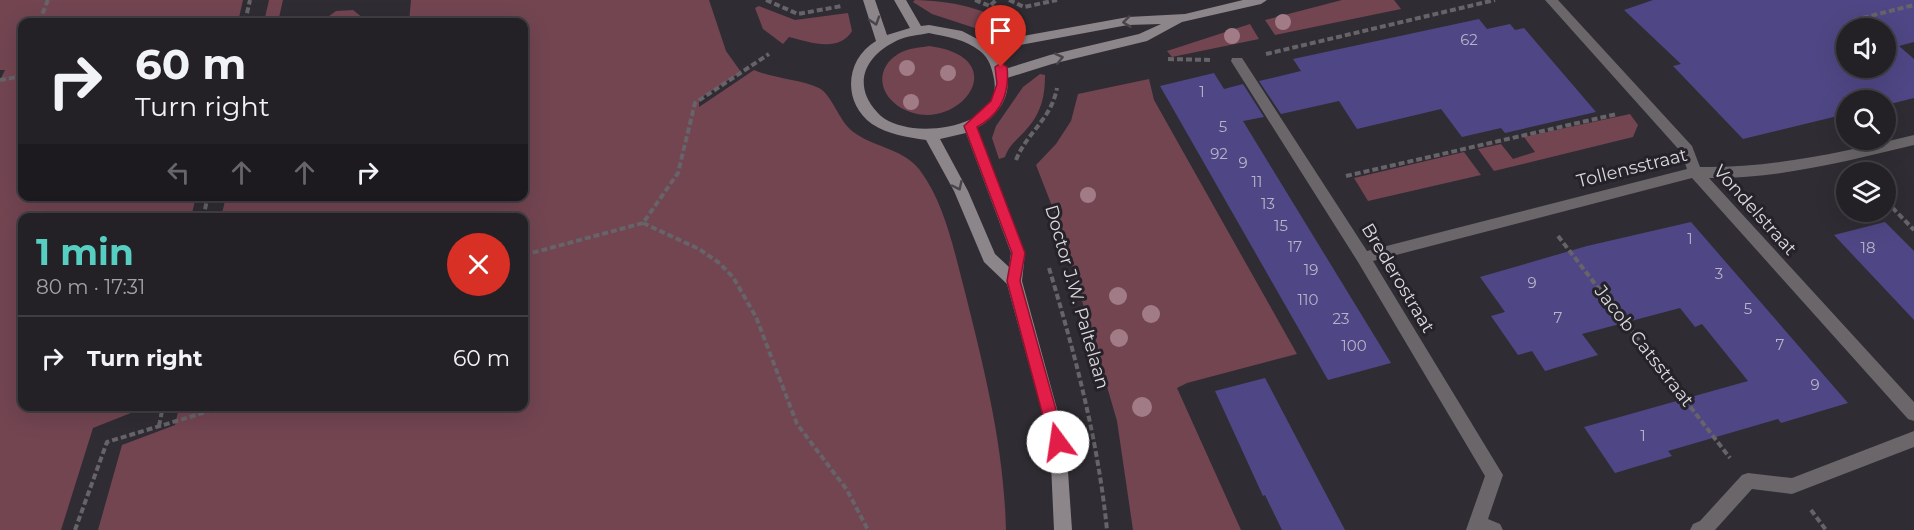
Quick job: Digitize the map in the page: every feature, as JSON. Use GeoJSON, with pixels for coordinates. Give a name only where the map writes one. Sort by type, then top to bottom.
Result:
{"type":"FeatureCollection","features":[{"type":"Feature","properties":{"kind":"street"},"geometry":{"type":"LineString","coordinates":[[900,0],[917,30]]}},
{"type":"Feature","properties":{"kind":"street"},"geometry":{"type":"LineString","coordinates":[[985,47],[1128,21],[1185,18],[1261,0]]}},
{"type":"Feature","properties":{"kind":"street","name":"Vondelstraat"},"geometry":{"type":"LineString","coordinates":[[1551,0],[1687,150],[1695,172],[1914,414]]}},
{"type":"Feature","properties":{"kind":"street"},"geometry":{"type":"LineString","coordinates":[[869,1],[882,42]]}},
{"type":"Feature","properties":{"kind":"street"},"geometry":{"type":"LineString","coordinates":[[1003,75],[1050,60],[1143,38],[1185,18]]}},
{"type":"Feature","properties":{"kind":"street"},"geometry":{"type":"LineString","coordinates":[[917,30],[954,32],[976,40],[997,60],[1003,75],[1003,84],[997,103],[981,119],[970,126],[958,131],[930,135],[912,134],[889,126],[870,114],[861,104],[855,81],[858,69],[870,51],[882,42],[917,30]]}},
{"type":"Feature","properties":{"kind":"street","name":"Brederostraat"},"geometry":{"type":"LineString","coordinates":[[1237,61],[1363,258],[1494,475],[1482,528]]}},
{"type":"Feature","properties":{"kind":"street"},"geometry":{"type":"LineString","coordinates":[[970,126],[1018,253],[1014,281],[1058,442],[1063,530]]}},
{"type":"Feature","properties":{"kind":"street"},"geometry":{"type":"LineString","coordinates":[[930,135],[961,191],[988,258],[1014,281]]}},
{"type":"Feature","properties":{"kind":"street","name":"Tollensstraat"},"geometry":{"type":"LineString","coordinates":[[1363,258],[1695,172],[1741,173],[1843,157],[1914,140]]}},
{"type":"Feature","properties":{"kind":"street"},"geometry":{"type":"LineString","coordinates":[[1699,530],[1706,527],[1748,481],[1792,486],[1914,439]]}},
{"type":"Feature","properties":{"kind":"path"},"geometry":{"type":"LineString","coordinates":[[41,18],[48,0]]}},
{"type":"Feature","properties":{"kind":"path"},"geometry":{"type":"LineString","coordinates":[[246,18],[250,0]]}},
{"type":"Feature","properties":{"kind":"path"},"geometry":{"type":"LineString","coordinates":[[766,0],[798,14],[869,1]]}},
{"type":"Feature","properties":{"kind":"path"},"geometry":{"type":"LineString","coordinates":[[975,0],[991,5],[1016,18]]}},
{"type":"Feature","properties":{"kind":"path"},"geometry":{"type":"LineString","coordinates":[[991,5],[996,0]]}},
{"type":"Feature","properties":{"kind":"path"},"geometry":{"type":"LineString","coordinates":[[1009,0],[1024,8],[1057,0]]}},
{"type":"Feature","properties":{"kind":"path"},"geometry":{"type":"LineString","coordinates":[[1157,58],[1237,61],[1495,0]]}},
{"type":"Feature","properties":{"kind":"path"},"geometry":{"type":"LineString","coordinates":[[1862,18],[1914,5]]}},
{"type":"Feature","properties":{"kind":"path"},"geometry":{"type":"LineString","coordinates":[[1909,7],[1914,11]]}},
{"type":"Feature","properties":{"kind":"path"},"geometry":{"type":"LineString","coordinates":[[644,223],[678,173],[695,103],[769,54]]}},
{"type":"Feature","properties":{"kind":"path"},"geometry":{"type":"LineString","coordinates":[[0,80],[17,77],[18,74]]}},
{"type":"Feature","properties":{"kind":"path"},"geometry":{"type":"LineString","coordinates":[[1017,167],[1016,160],[1019,151],[1051,113],[1057,88]]}},
{"type":"Feature","properties":{"kind":"path"},"geometry":{"type":"LineString","coordinates":[[1316,183],[1647,107]]}},
{"type":"Feature","properties":{"kind":"path"},"geometry":{"type":"LineString","coordinates":[[1896,211],[1914,230]]}},
{"type":"Feature","properties":{"kind":"path","name":"Jacob Catsstraat"},"geometry":{"type":"LineString","coordinates":[[1539,212],[1748,481]]}},
{"type":"Feature","properties":{"kind":"path"},"geometry":{"type":"LineString","coordinates":[[528,254],[644,223],[695,244],[726,266],[748,297],[762,328],[797,424],[848,492],[868,530]]}},
{"type":"Feature","properties":{"kind":"path","name":"Doctor J.W. Paltelaan"},"geometry":{"type":"LineString","coordinates":[[1049,266],[1076,357],[1095,434],[1107,530]]}},
{"type":"Feature","properties":{"kind":"path"},"geometry":{"type":"LineString","coordinates":[[159,426],[162,411]]}},
{"type":"Feature","properties":{"kind":"path"},"geometry":{"type":"LineString","coordinates":[[75,530],[107,442],[209,411]]}},
{"type":"Feature","properties":{"kind":"shaded area"},"geometry":{"type":"Polygon","coordinates":[[[0,0],[243,0],[239,18],[18,18],[18,201],[195,201],[192,213],[18,213],[18,411],[136,411],[93,428],[61,530],[0,530],[0,80],[5,70],[0,70],[0,0]]]}},
{"type":"Feature","properties":{"kind":"shaded area"},"geometry":{"type":"Polygon","coordinates":[[[269,0],[283,0],[279,18],[265,18],[269,0]]]}},
{"type":"Feature","properties":{"kind":"shaded area"},"geometry":{"type":"Polygon","coordinates":[[[411,0],[709,0],[726,51],[741,72],[699,99],[699,107],[754,70],[819,88],[824,91],[852,131],[912,162],[928,182],[936,197],[965,292],[997,439],[1002,469],[1006,530],[98,530],[122,445],[175,425],[178,411],[528,411],[528,213],[222,213],[225,201],[528,201],[528,18],[409,18],[411,0]]]}},
{"type":"Feature","properties":{"kind":"shaded area"},"geometry":{"type":"Polygon","coordinates":[[[915,0],[969,7],[995,17],[1019,31],[990,33],[932,14],[913,2],[915,0]]]}},
{"type":"Feature","properties":{"kind":"shaded area"},"geometry":{"type":"Polygon","coordinates":[[[1342,0],[1394,0],[1401,9],[1275,35],[1265,20],[1342,0]]]}},
{"type":"Feature","properties":{"kind":"shaded area"},"geometry":{"type":"Polygon","coordinates":[[[759,6],[795,20],[848,13],[852,31],[846,38],[832,44],[814,43],[789,37],[783,44],[763,29],[755,8],[759,6]]]}},
{"type":"Feature","properties":{"kind":"shaded area"},"geometry":{"type":"Polygon","coordinates":[[[353,10],[363,18],[326,18],[336,11],[353,10]]]}},
{"type":"Feature","properties":{"kind":"shaded area"},"geometry":{"type":"Polygon","coordinates":[[[1250,24],[1259,39],[1172,57],[1167,51],[1250,24]]]}},
{"type":"Feature","properties":{"kind":"shaded area"},"geometry":{"type":"Polygon","coordinates":[[[929,46],[956,54],[971,66],[974,80],[969,94],[956,106],[939,114],[919,114],[898,106],[891,100],[883,87],[883,73],[886,66],[898,54],[909,49],[929,46]]]}},
{"type":"Feature","properties":{"kind":"shaded area"},"geometry":{"type":"Polygon","coordinates":[[[1040,74],[1045,75],[1045,83],[1038,112],[1005,157],[999,159],[992,138],[996,126],[1023,87],[1040,74]]]}},
{"type":"Feature","properties":{"kind":"shaded area"},"geometry":{"type":"Polygon","coordinates":[[[1149,79],[1154,100],[1297,354],[1187,383],[1177,388],[1241,530],[1133,530],[1117,421],[1057,219],[1036,165],[1056,144],[1071,121],[1078,94],[1149,79]]]}},
{"type":"Feature","properties":{"kind":"shaded area"},"geometry":{"type":"Polygon","coordinates":[[[1630,114],[1638,125],[1633,137],[1494,171],[1478,149],[1501,144],[1513,159],[1535,152],[1524,137],[1630,114]]]}},
{"type":"Feature","properties":{"kind":"shaded area"},"geometry":{"type":"Polygon","coordinates":[[[1464,152],[1481,175],[1368,201],[1354,178],[1464,152]]]}},
{"type":"Feature","properties":{"kind":"building"},"geometry":{"type":"Polygon","coordinates":[[[1653,0],[1914,0],[1914,42],[1899,46],[1914,59],[1914,98],[1896,102],[1896,90],[1836,90],[1836,116],[1743,139],[1673,66],[1681,64],[1624,10],[1653,0]]]}},
{"type":"Feature","properties":{"kind":"building"},"geometry":{"type":"Polygon","coordinates":[[[1479,19],[1487,29],[1510,24],[1515,30],[1524,28],[1596,112],[1505,133],[1501,128],[1462,137],[1441,109],[1357,129],[1339,101],[1281,114],[1259,81],[1301,71],[1293,59],[1479,19]]]}},
{"type":"Feature","properties":{"kind":"building"},"geometry":{"type":"Polygon","coordinates":[[[1214,73],[1224,89],[1243,84],[1264,117],[1243,121],[1391,363],[1328,380],[1160,86],[1214,73]]]}},
{"type":"Feature","properties":{"kind":"building"},"geometry":{"type":"Polygon","coordinates":[[[1691,222],[1848,403],[1781,423],[1778,419],[1668,451],[1672,456],[1615,473],[1584,427],[1748,381],[1702,324],[1695,327],[1680,308],[1582,334],[1598,355],[1545,371],[1532,351],[1518,355],[1491,316],[1505,312],[1480,277],[1587,246],[1691,222]]]}},
{"type":"Feature","properties":{"kind":"building"},"geometry":{"type":"Polygon","coordinates":[[[1885,222],[1914,251],[1914,320],[1834,235],[1885,222]]]}},
{"type":"Feature","properties":{"kind":"building"},"geometry":{"type":"Polygon","coordinates":[[[1265,378],[1345,530],[1282,530],[1265,495],[1263,496],[1215,391],[1265,378]]]}},
{"type":"Feature","properties":{"kind":"route"},"geometry":{"type":"LineString","coordinates":[[1001,67],[1003,84],[997,103],[990,112],[970,126],[1018,253],[1014,281],[1033,343],[1058,442]]}}]}
